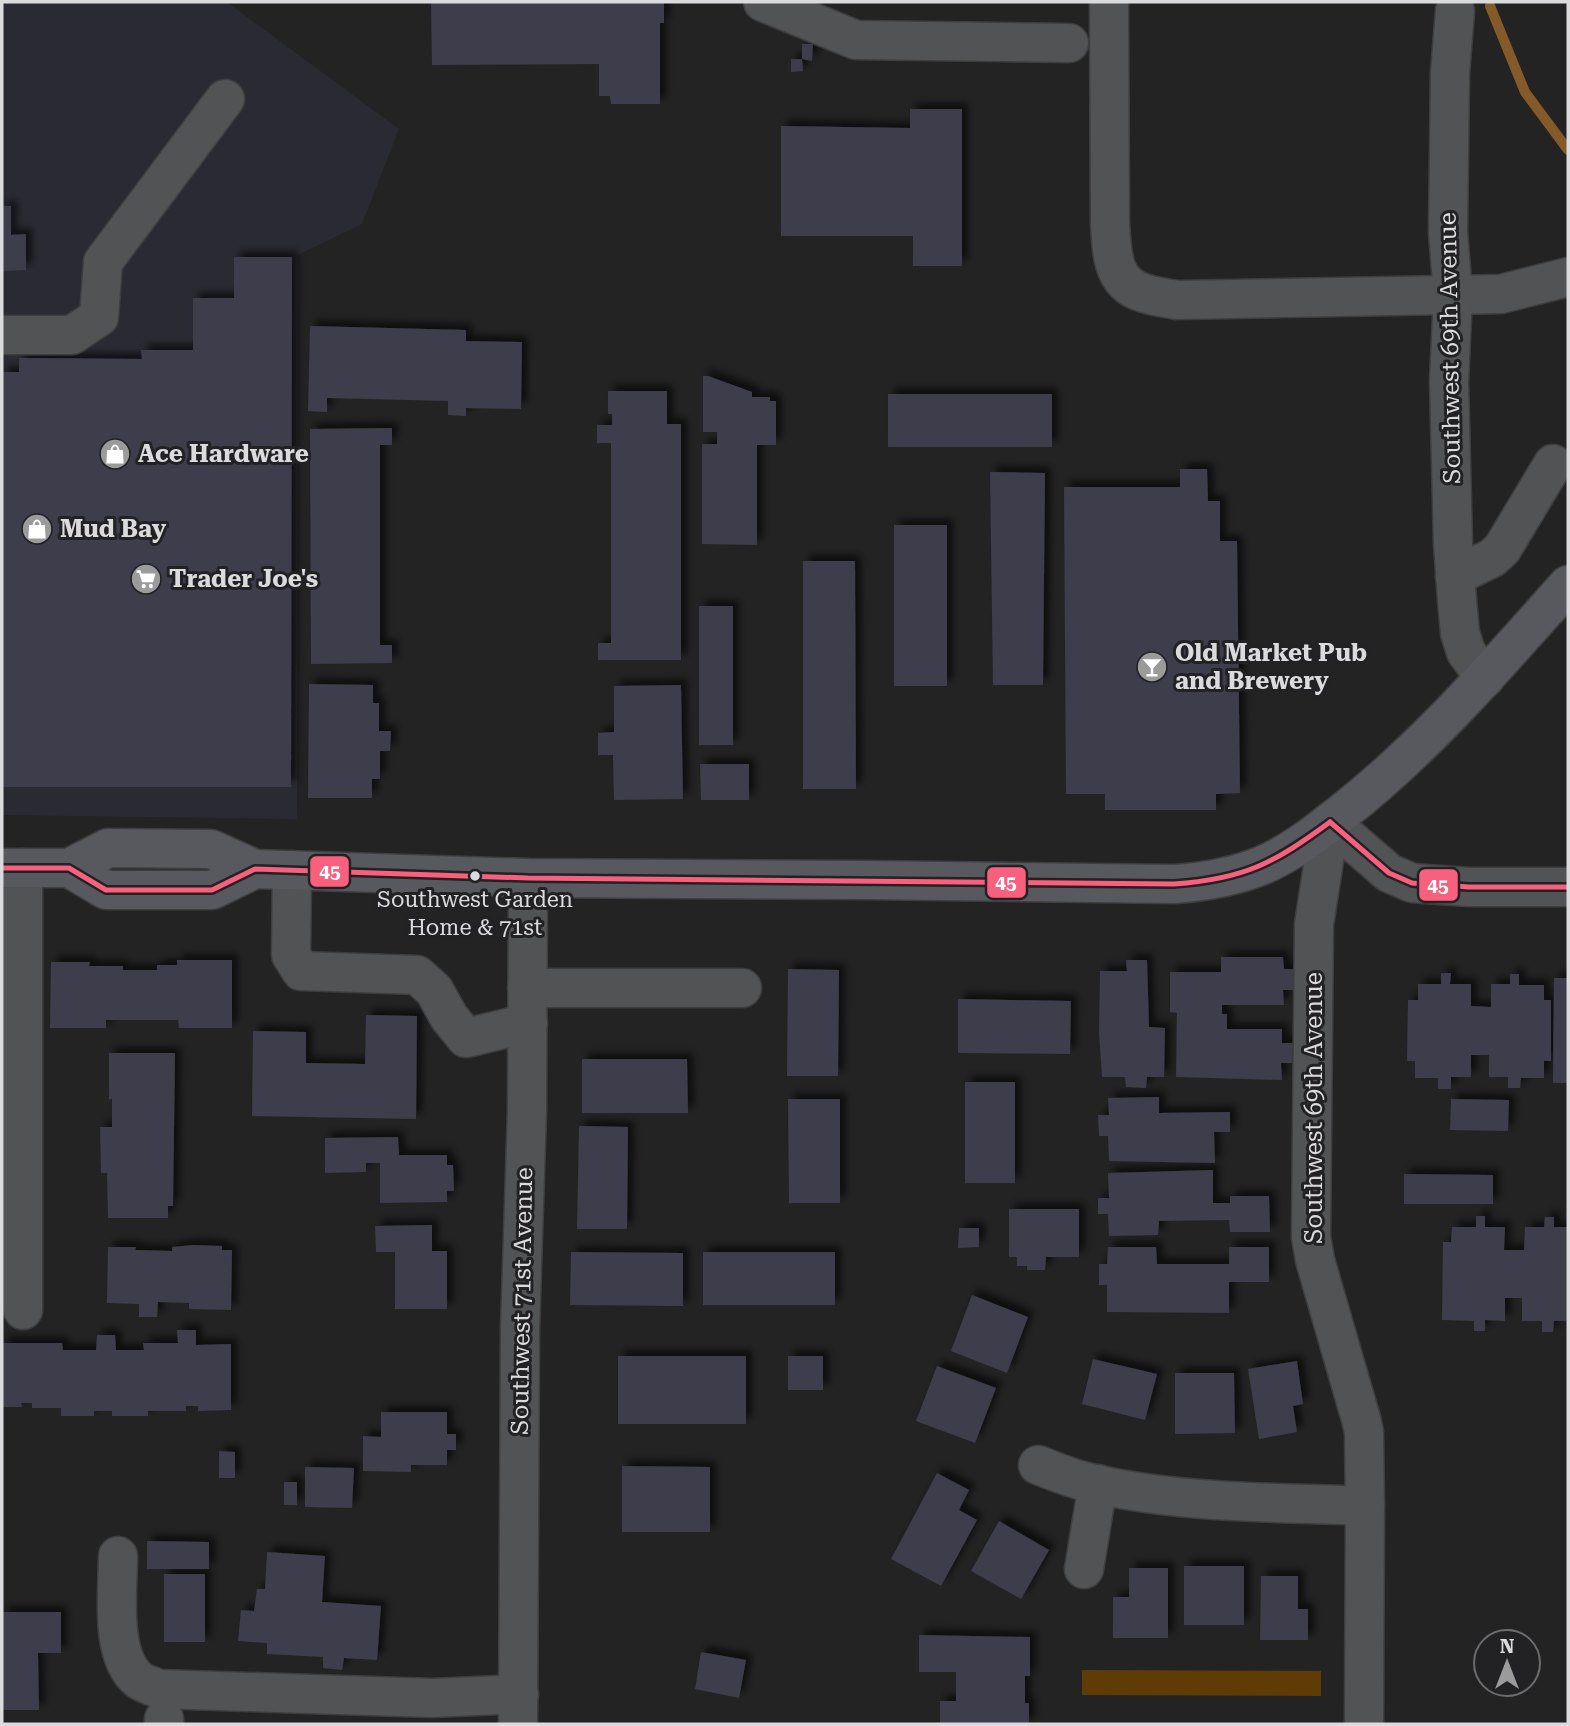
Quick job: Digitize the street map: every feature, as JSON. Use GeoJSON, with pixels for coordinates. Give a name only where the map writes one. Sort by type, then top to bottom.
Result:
{"type":"FeatureCollection","features":[{"type":"Feature","properties":{"kind":"main road"},"geometry":{"type":"LineString","coordinates":[[13,868],[69,868],[106,890],[212,890],[255,869],[528,878],[1174,884],[1206,882],[1264,864],[1290,850],[1376,787],[1450,716],[1568,585]]}},
{"type":"Feature","properties":{"kind":"street"},"geometry":{"type":"LineString","coordinates":[[763,2],[856,40],[1069,43]]}},
{"type":"Feature","properties":{"kind":"street"},"geometry":{"type":"LineString","coordinates":[[1110,2],[1110,223],[1114,265],[1121,279],[1131,289],[1177,300],[1501,294],[1568,278]]}},
{"type":"Feature","properties":{"kind":"street","name":"Southwest 69th Avenue"},"geometry":{"type":"LineString","coordinates":[[1455,11],[1449,86],[1448,233],[1453,295],[1449,381],[1455,576],[1461,633],[1466,652],[1485,678]]}},
{"type":"Feature","properties":{"kind":"street"},"geometry":{"type":"LineString","coordinates":[[2,335],[72,335],[99,317],[103,262],[225,99]]}},
{"type":"Feature","properties":{"kind":"street"},"geometry":{"type":"LineString","coordinates":[[1455,576],[1492,558],[1502,549],[1552,464]]}},
{"type":"Feature","properties":{"kind":"street"},"geometry":{"type":"LineString","coordinates":[[1330,822],[1389,873],[1412,883],[1469,887],[1568,887]]}},
{"type":"Feature","properties":{"kind":"street","name":"Southwest 69th Avenue"},"geometry":{"type":"LineString","coordinates":[[1330,822],[1314,924],[1311,1237],[1315,1261],[1362,1419],[1365,1506],[1364,1724]]}},
{"type":"Feature","properties":{"kind":"street"},"geometry":{"type":"LineString","coordinates":[[13,868],[23,1310]]}},
{"type":"Feature","properties":{"kind":"street"},"geometry":{"type":"LineString","coordinates":[[292,870],[291,955],[301,971],[417,975],[434,990],[449,1017],[466,1038],[527,1006],[742,988]]}},
{"type":"Feature","properties":{"kind":"street","name":"Southwest 71st Avenue"},"geometry":{"type":"LineString","coordinates":[[518,1709],[520,1330],[526,1124],[528,878]]}},
{"type":"Feature","properties":{"kind":"street"},"geometry":{"type":"LineString","coordinates":[[1038,1465],[1082,1481],[1153,1494],[1202,1499],[1365,1506]]}},
{"type":"Feature","properties":{"kind":"street"},"geometry":{"type":"LineString","coordinates":[[1084,1569],[1098,1484]]}},
{"type":"Feature","properties":{"kind":"street"},"geometry":{"type":"LineString","coordinates":[[118,1556],[118,1637],[125,1664],[139,1681],[159,1689],[432,1698],[518,1709]]}},
{"type":"Feature","properties":{"kind":"shaded area"},"geometry":{"type":"Polygon","coordinates":[[[2,2],[227,2],[399,129],[362,224],[298,255],[297,819],[2,815],[2,2]]]}},
{"type":"Feature","properties":{"kind":"shaded area"},"geometry":{"type":"Polygon","coordinates":[[[1082,1670],[1321,1671],[1321,1696],[1082,1695],[1082,1670]]]}},
{"type":"Feature","properties":{"kind":"building"},"geometry":{"type":"Polygon","coordinates":[[[431,2],[664,2],[664,23],[660,23],[660,104],[611,104],[610,96],[599,96],[599,64],[432,65],[431,2]]]}},
{"type":"Feature","properties":{"kind":"building"},"geometry":{"type":"Polygon","coordinates":[[[802,44],[813,44],[812,61],[802,59],[802,44]]]}},
{"type":"Feature","properties":{"kind":"building"},"geometry":{"type":"Polygon","coordinates":[[[791,59],[802,59],[803,71],[791,72],[791,59]]]}},
{"type":"Feature","properties":{"kind":"building"},"geometry":{"type":"Polygon","coordinates":[[[910,109],[962,109],[962,266],[913,266],[913,236],[781,236],[781,126],[910,128],[910,109]]]}},
{"type":"Feature","properties":{"kind":"building"},"geometry":{"type":"Polygon","coordinates":[[[2,206],[11,206],[11,235],[26,234],[26,270],[2,271],[2,206]]]}},
{"type":"Feature","properties":{"kind":"building","name":"Trader Joe's"},"geometry":{"type":"Polygon","coordinates":[[[234,257],[292,257],[291,787],[2,787],[2,372],[19,372],[19,358],[142,359],[141,350],[193,350],[193,298],[234,298],[234,257]]]}},
{"type":"Feature","properties":{"kind":"building"},"geometry":{"type":"Polygon","coordinates":[[[310,326],[466,330],[466,341],[522,342],[521,409],[466,408],[466,416],[448,415],[448,401],[327,398],[327,412],[308,411],[310,326]]]}},
{"type":"Feature","properties":{"kind":"building"},"geometry":{"type":"Polygon","coordinates":[[[703,376],[752,392],[752,397],[770,397],[770,401],[776,401],[776,445],[757,445],[757,545],[702,544],[702,444],[717,444],[717,432],[703,432],[703,376]]]}},
{"type":"Feature","properties":{"kind":"building"},"geometry":{"type":"Polygon","coordinates":[[[608,391],[667,391],[667,424],[681,424],[681,660],[598,660],[598,643],[611,643],[611,443],[597,443],[597,425],[612,425],[612,414],[608,414],[608,391]]]}},
{"type":"Feature","properties":{"kind":"building"},"geometry":{"type":"Polygon","coordinates":[[[888,394],[1052,394],[1052,447],[888,447],[888,394]]]}},
{"type":"Feature","properties":{"kind":"building"},"geometry":{"type":"Polygon","coordinates":[[[392,428],[392,445],[380,445],[380,645],[392,645],[392,663],[311,664],[310,429],[392,428]]]}},
{"type":"Feature","properties":{"kind":"building","name":"Old Market Pub and Brewery"},"geometry":{"type":"Polygon","coordinates":[[[1180,469],[1207,469],[1208,501],[1220,501],[1220,541],[1237,541],[1240,793],[1216,794],[1216,810],[1105,810],[1105,794],[1066,794],[1064,487],[1180,487],[1180,469]]]}},
{"type":"Feature","properties":{"kind":"building"},"geometry":{"type":"Polygon","coordinates":[[[990,472],[1045,473],[1043,685],[993,685],[990,472]]]}},
{"type":"Feature","properties":{"kind":"building"},"geometry":{"type":"Polygon","coordinates":[[[894,525],[947,525],[947,686],[894,686],[894,525]]]}},
{"type":"Feature","properties":{"kind":"building"},"geometry":{"type":"Polygon","coordinates":[[[803,561],[855,561],[856,789],[803,789],[803,561]]]}},
{"type":"Feature","properties":{"kind":"building"},"geometry":{"type":"Polygon","coordinates":[[[699,606],[733,606],[733,745],[699,745],[699,606]]]}},
{"type":"Feature","properties":{"kind":"building"},"geometry":{"type":"Polygon","coordinates":[[[309,684],[373,685],[373,703],[379,703],[379,731],[391,731],[390,751],[380,751],[380,779],[372,779],[372,798],[308,798],[309,684]]]}},
{"type":"Feature","properties":{"kind":"building"},"geometry":{"type":"Polygon","coordinates":[[[681,685],[683,799],[614,800],[613,755],[598,755],[598,733],[614,732],[614,686],[681,685]]]}},
{"type":"Feature","properties":{"kind":"building"},"geometry":{"type":"Polygon","coordinates":[[[700,764],[749,764],[749,800],[701,800],[700,764]]]}},
{"type":"Feature","properties":{"kind":"building"},"geometry":{"type":"Polygon","coordinates":[[[1221,957],[1283,957],[1284,969],[1295,969],[1294,990],[1283,990],[1284,1005],[1222,1005],[1222,1014],[1227,1014],[1227,1029],[1282,1029],[1282,1043],[1293,1043],[1292,1063],[1281,1063],[1282,1080],[1176,1077],[1177,1013],[1170,1012],[1170,972],[1221,972],[1221,957]]]}},
{"type":"Feature","properties":{"kind":"building"},"geometry":{"type":"Polygon","coordinates":[[[177,960],[232,960],[232,1028],[179,1028],[178,1020],[106,1020],[106,1028],[50,1028],[51,962],[90,962],[89,966],[157,970],[157,965],[177,965],[177,960]]]}},
{"type":"Feature","properties":{"kind":"building"},"geometry":{"type":"Polygon","coordinates":[[[1126,960],[1147,960],[1149,1027],[1165,1028],[1164,1077],[1147,1077],[1146,1088],[1126,1087],[1125,1077],[1102,1077],[1099,1032],[1100,971],[1127,971],[1126,960]]]}},
{"type":"Feature","properties":{"kind":"building"},"geometry":{"type":"Polygon","coordinates":[[[788,969],[839,970],[838,1076],[787,1076],[788,969]]]}},
{"type":"Feature","properties":{"kind":"building"},"geometry":{"type":"Polygon","coordinates":[[[1441,973],[1451,973],[1450,984],[1471,984],[1471,1006],[1491,1007],[1491,984],[1510,984],[1510,974],[1519,974],[1519,985],[1544,985],[1544,1000],[1551,1000],[1551,1061],[1544,1061],[1544,1078],[1521,1078],[1520,1088],[1508,1088],[1508,1077],[1489,1077],[1489,1055],[1471,1055],[1471,1077],[1451,1077],[1451,1089],[1438,1089],[1438,1078],[1415,1078],[1415,1061],[1407,1061],[1408,1000],[1418,1000],[1418,984],[1441,984],[1441,973]]]}},
{"type":"Feature","properties":{"kind":"building"},"geometry":{"type":"Polygon","coordinates":[[[1554,978],[1568,978],[1568,1083],[1553,1083],[1554,978]]]}},
{"type":"Feature","properties":{"kind":"building"},"geometry":{"type":"Polygon","coordinates":[[[958,999],[1071,1001],[1070,1054],[958,1053],[958,999]]]}},
{"type":"Feature","properties":{"kind":"building"},"geometry":{"type":"Polygon","coordinates":[[[366,1015],[417,1016],[416,1119],[252,1116],[253,1031],[306,1032],[306,1063],[365,1064],[366,1015]]]}},
{"type":"Feature","properties":{"kind":"building"},"geometry":{"type":"Polygon","coordinates":[[[109,1053],[175,1053],[173,1206],[168,1206],[168,1218],[108,1218],[107,1173],[101,1173],[100,1127],[112,1127],[109,1053]]]}},
{"type":"Feature","properties":{"kind":"building"},"geometry":{"type":"Polygon","coordinates":[[[582,1059],[687,1059],[688,1113],[582,1113],[582,1059]]]}},
{"type":"Feature","properties":{"kind":"building"},"geometry":{"type":"Polygon","coordinates":[[[965,1082],[1015,1082],[1015,1183],[965,1183],[965,1082]]]}},
{"type":"Feature","properties":{"kind":"building"},"geometry":{"type":"Polygon","coordinates":[[[1159,1097],[1159,1113],[1230,1112],[1230,1132],[1214,1132],[1215,1163],[1109,1161],[1108,1136],[1099,1136],[1098,1115],[1109,1115],[1108,1098],[1159,1097]]]}},
{"type":"Feature","properties":{"kind":"building"},"geometry":{"type":"Polygon","coordinates":[[[788,1099],[840,1099],[840,1203],[789,1203],[788,1099]]]}},
{"type":"Feature","properties":{"kind":"building"},"geometry":{"type":"Polygon","coordinates":[[[1451,1099],[1509,1100],[1508,1131],[1450,1130],[1451,1099]]]}},
{"type":"Feature","properties":{"kind":"building"},"geometry":{"type":"Polygon","coordinates":[[[579,1126],[628,1127],[627,1229],[577,1229],[579,1126]]]}},
{"type":"Feature","properties":{"kind":"building"},"geometry":{"type":"Polygon","coordinates":[[[398,1137],[399,1155],[447,1155],[447,1165],[453,1165],[454,1191],[447,1191],[447,1202],[380,1203],[380,1163],[366,1163],[366,1172],[325,1173],[325,1138],[398,1137]]]}},
{"type":"Feature","properties":{"kind":"building"},"geometry":{"type":"Polygon","coordinates":[[[1213,1170],[1213,1203],[1230,1203],[1230,1196],[1269,1196],[1270,1232],[1230,1232],[1229,1220],[1159,1221],[1158,1235],[1109,1236],[1108,1214],[1098,1214],[1098,1198],[1109,1198],[1108,1173],[1213,1170]]]}},
{"type":"Feature","properties":{"kind":"building"},"geometry":{"type":"Polygon","coordinates":[[[1404,1174],[1493,1175],[1493,1204],[1404,1204],[1404,1174]]]}},
{"type":"Feature","properties":{"kind":"building"},"geometry":{"type":"Polygon","coordinates":[[[1009,1209],[1079,1209],[1079,1257],[1046,1257],[1045,1270],[1027,1270],[1027,1266],[1017,1266],[1017,1257],[1009,1257],[1009,1209]]]}},
{"type":"Feature","properties":{"kind":"building"},"geometry":{"type":"Polygon","coordinates":[[[1476,1216],[1485,1216],[1485,1227],[1505,1227],[1504,1250],[1524,1250],[1525,1227],[1544,1227],[1545,1217],[1554,1217],[1554,1227],[1568,1227],[1568,1321],[1554,1321],[1553,1332],[1542,1332],[1542,1321],[1522,1321],[1522,1298],[1505,1298],[1505,1321],[1485,1320],[1485,1331],[1474,1331],[1474,1321],[1442,1320],[1443,1242],[1451,1242],[1452,1227],[1476,1227],[1476,1216]]]}},
{"type":"Feature","properties":{"kind":"building"},"geometry":{"type":"Polygon","coordinates":[[[432,1225],[432,1251],[447,1251],[447,1309],[395,1309],[395,1252],[376,1252],[375,1226],[432,1225]]]}},
{"type":"Feature","properties":{"kind":"building"},"geometry":{"type":"Polygon","coordinates":[[[959,1228],[979,1228],[979,1247],[958,1248],[959,1228]]]}},
{"type":"Feature","properties":{"kind":"building"},"geometry":{"type":"Polygon","coordinates":[[[222,1246],[222,1250],[232,1250],[231,1310],[189,1309],[189,1303],[158,1302],[157,1317],[139,1317],[139,1304],[107,1303],[108,1247],[172,1251],[172,1247],[222,1246]]]}},
{"type":"Feature","properties":{"kind":"building"},"geometry":{"type":"Polygon","coordinates":[[[1108,1247],[1156,1247],[1157,1264],[1229,1264],[1229,1247],[1269,1247],[1269,1282],[1229,1282],[1229,1313],[1107,1312],[1107,1285],[1099,1285],[1099,1264],[1107,1264],[1108,1247]]]}},
{"type":"Feature","properties":{"kind":"building"},"geometry":{"type":"Polygon","coordinates":[[[571,1252],[683,1253],[683,1306],[570,1305],[571,1252]]]}},
{"type":"Feature","properties":{"kind":"building"},"geometry":{"type":"Polygon","coordinates":[[[703,1252],[835,1252],[835,1305],[703,1305],[703,1252]]]}},
{"type":"Feature","properties":{"kind":"building"},"geometry":{"type":"Polygon","coordinates":[[[972,1295],[1028,1317],[1007,1373],[951,1351],[972,1295]]]}},
{"type":"Feature","properties":{"kind":"building"},"geometry":{"type":"Polygon","coordinates":[[[177,1330],[196,1330],[196,1345],[231,1344],[231,1410],[198,1411],[198,1406],[186,1406],[186,1411],[148,1411],[148,1416],[112,1416],[112,1411],[94,1411],[94,1416],[61,1416],[61,1408],[32,1408],[32,1403],[21,1403],[22,1407],[2,1407],[2,1343],[62,1343],[63,1350],[96,1350],[97,1335],[115,1335],[116,1350],[144,1350],[143,1343],[178,1343],[177,1330]]]}},
{"type":"Feature","properties":{"kind":"building"},"geometry":{"type":"Polygon","coordinates":[[[618,1356],[746,1356],[746,1424],[618,1424],[618,1356]]]}},
{"type":"Feature","properties":{"kind":"building"},"geometry":{"type":"Polygon","coordinates":[[[788,1356],[823,1356],[823,1390],[788,1390],[788,1356]]]}},
{"type":"Feature","properties":{"kind":"building"},"geometry":{"type":"Polygon","coordinates":[[[1093,1359],[1157,1374],[1145,1420],[1082,1404],[1093,1359]]]}},
{"type":"Feature","properties":{"kind":"building"},"geometry":{"type":"Polygon","coordinates":[[[1297,1361],[1303,1404],[1293,1406],[1297,1432],[1259,1439],[1248,1369],[1297,1361]]]}},
{"type":"Feature","properties":{"kind":"building"},"geometry":{"type":"Polygon","coordinates":[[[937,1366],[996,1388],[975,1443],[916,1421],[937,1366]]]}},
{"type":"Feature","properties":{"kind":"building"},"geometry":{"type":"Polygon","coordinates":[[[1175,1373],[1234,1373],[1235,1433],[1175,1434],[1175,1373]]]}},
{"type":"Feature","properties":{"kind":"building"},"geometry":{"type":"Polygon","coordinates":[[[381,1412],[447,1412],[447,1434],[456,1434],[456,1450],[447,1450],[447,1465],[411,1465],[411,1472],[363,1471],[363,1436],[381,1437],[381,1412]]]}},
{"type":"Feature","properties":{"kind":"building"},"geometry":{"type":"Polygon","coordinates":[[[219,1451],[235,1452],[235,1478],[219,1478],[219,1451]]]}},
{"type":"Feature","properties":{"kind":"building"},"geometry":{"type":"Polygon","coordinates":[[[622,1466],[710,1467],[710,1532],[622,1532],[622,1466]]]}},
{"type":"Feature","properties":{"kind":"building"},"geometry":{"type":"Polygon","coordinates":[[[305,1467],[354,1468],[352,1508],[305,1507],[305,1467]]]}},
{"type":"Feature","properties":{"kind":"building"},"geometry":{"type":"Polygon","coordinates":[[[937,1473],[969,1490],[959,1510],[977,1520],[941,1586],[891,1559],[937,1473]]]}},
{"type":"Feature","properties":{"kind":"building"},"geometry":{"type":"Polygon","coordinates":[[[284,1482],[297,1482],[297,1505],[284,1505],[284,1482]]]}},
{"type":"Feature","properties":{"kind":"building"},"geometry":{"type":"Polygon","coordinates":[[[999,1521],[1049,1550],[1021,1599],[971,1571],[999,1521]]]}},
{"type":"Feature","properties":{"kind":"building"},"geometry":{"type":"Polygon","coordinates":[[[147,1541],[209,1542],[209,1569],[147,1569],[147,1541]]]}},
{"type":"Feature","properties":{"kind":"building"},"geometry":{"type":"Polygon","coordinates":[[[267,1552],[325,1556],[322,1602],[381,1606],[377,1660],[344,1658],[342,1670],[323,1668],[323,1657],[267,1654],[267,1643],[238,1641],[241,1610],[254,1611],[257,1589],[265,1589],[267,1552]]]}},
{"type":"Feature","properties":{"kind":"building"},"geometry":{"type":"Polygon","coordinates":[[[1184,1566],[1244,1566],[1244,1625],[1184,1625],[1184,1566]]]}},
{"type":"Feature","properties":{"kind":"building"},"geometry":{"type":"Polygon","coordinates":[[[1129,1568],[1168,1568],[1168,1638],[1113,1638],[1113,1597],[1129,1597],[1129,1568]]]}},
{"type":"Feature","properties":{"kind":"building"},"geometry":{"type":"Polygon","coordinates":[[[164,1574],[205,1574],[205,1642],[164,1642],[164,1574]]]}},
{"type":"Feature","properties":{"kind":"building"},"geometry":{"type":"Polygon","coordinates":[[[1261,1576],[1298,1576],[1298,1609],[1308,1609],[1308,1640],[1260,1640],[1261,1576]]]}},
{"type":"Feature","properties":{"kind":"building"},"geometry":{"type":"Polygon","coordinates":[[[2,1612],[61,1612],[61,1653],[38,1653],[39,1710],[2,1710],[2,1612]]]}},
{"type":"Feature","properties":{"kind":"building"},"geometry":{"type":"Polygon","coordinates":[[[919,1635],[1030,1637],[1030,1676],[1025,1676],[1025,1703],[1029,1703],[1029,1724],[940,1724],[940,1701],[956,1701],[956,1672],[919,1672],[919,1635]]]}},
{"type":"Feature","properties":{"kind":"building"},"geometry":{"type":"Polygon","coordinates":[[[701,1652],[746,1660],[739,1698],[695,1689],[701,1652]]]}},
{"type":"Feature","properties":{"kind":"waterway"},"geometry":{"type":"LineString","coordinates":[[1490,6],[1525,92],[1568,150]]}},
{"type":"Feature","properties":{"kind":"transit line","name":"45"},"geometry":{"type":"LineString","coordinates":[[1330,822],[1389,873],[1412,883],[1469,887],[1568,887]]}},
{"type":"Feature","properties":{"kind":"transit line","name":"45"},"geometry":{"type":"LineString","coordinates":[[2,868],[69,868],[106,890],[212,890],[255,869],[528,878],[1174,884],[1220,878],[1258,866],[1292,848],[1330,822]]}},
{"type":"Feature","properties":{"kind":"place","name":"Ace Hardware"},"geometry":{"type":"Point","coordinates":[115,454]}},
{"type":"Feature","properties":{"kind":"place","name":"Mud Bay"},"geometry":{"type":"Point","coordinates":[37,529]}},
{"type":"Feature","properties":{"kind":"place","name":"Trader Joe's"},"geometry":{"type":"Point","coordinates":[146,579]}},
{"type":"Feature","properties":{"kind":"place","name":"Old Market Pub and Brewery"},"geometry":{"type":"Point","coordinates":[1152,667]}},
{"type":"Feature","properties":{"kind":"place","name":"Southwest Garden Home & 71st"},"geometry":{"type":"Point","coordinates":[475,876]}}]}
